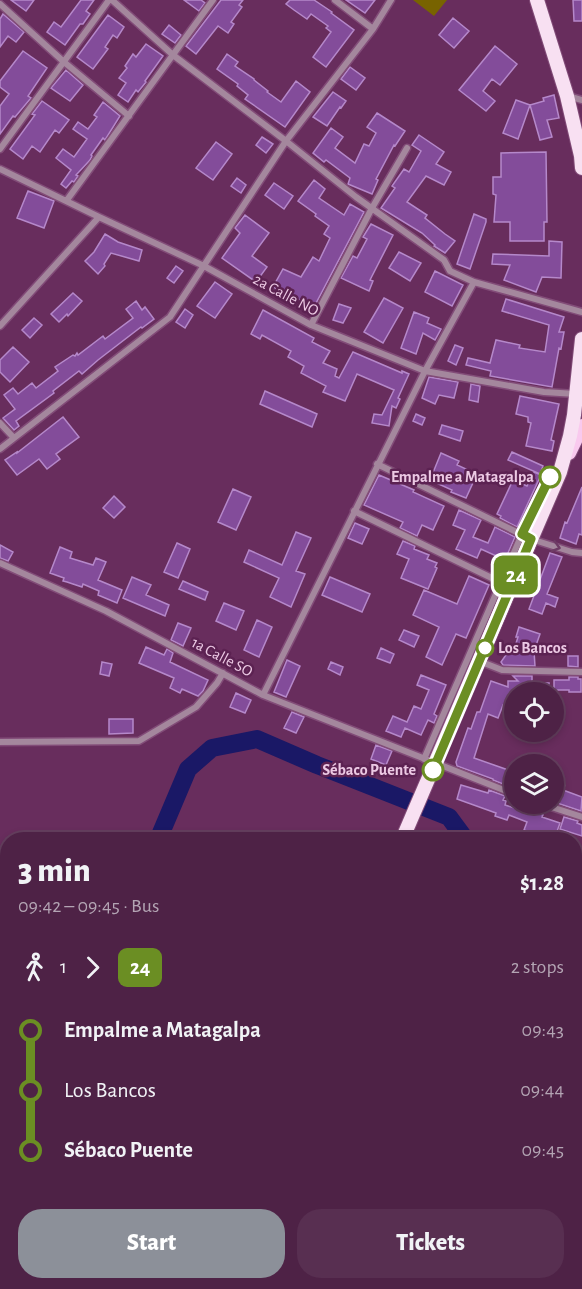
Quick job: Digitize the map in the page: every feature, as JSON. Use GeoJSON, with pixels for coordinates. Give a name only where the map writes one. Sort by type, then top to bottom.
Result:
{"type":"FeatureCollection","features":[{"type":"Feature","properties":{"kind":"highway"},"geometry":{"type":"LineString","coordinates":[[537,0],[567,96],[582,168]]}},
{"type":"Feature","properties":{"kind":"highway"},"geometry":{"type":"LineString","coordinates":[[405,832],[430,765],[479,660],[526,536],[560,472],[570,436],[582,339]]}},
{"type":"Feature","properties":{"kind":"main road"},"geometry":{"type":"LineString","coordinates":[[560,472],[582,426]]}},
{"type":"Feature","properties":{"kind":"street"},"geometry":{"type":"LineString","coordinates":[[0,149],[110,0],[173,55],[357,197],[444,260],[450,272],[474,282],[582,312]]}},
{"type":"Feature","properties":{"kind":"street"},"geometry":{"type":"LineString","coordinates":[[67,200],[213,0]]}},
{"type":"Feature","properties":{"kind":"street"},"geometry":{"type":"LineString","coordinates":[[335,0],[373,29]]}},
{"type":"Feature","properties":{"kind":"street"},"geometry":{"type":"LineString","coordinates":[[0,449],[170,317],[286,141],[373,29],[391,0]]}},
{"type":"Feature","properties":{"kind":"street"},"geometry":{"type":"LineString","coordinates":[[0,1],[64,62],[129,116]]}},
{"type":"Feature","properties":{"kind":"street"},"geometry":{"type":"LineString","coordinates":[[567,96],[582,100]]}},
{"type":"Feature","properties":{"kind":"street"},"geometry":{"type":"LineString","coordinates":[[311,325],[372,208],[407,148]]}},
{"type":"Feature","properties":{"kind":"street","name":"2a Calle NO"},"geometry":{"type":"LineString","coordinates":[[0,168],[204,266],[311,325],[425,371],[544,392],[576,394]]}},
{"type":"Feature","properties":{"kind":"street"},"geometry":{"type":"LineString","coordinates":[[0,326],[99,217]]}},
{"type":"Feature","properties":{"kind":"street"},"geometry":{"type":"LineString","coordinates":[[263,695],[425,371],[474,282]]}},
{"type":"Feature","properties":{"kind":"street"},"geometry":{"type":"LineString","coordinates":[[0,423],[14,438]]}},
{"type":"Feature","properties":{"kind":"street"},"geometry":{"type":"LineString","coordinates":[[378,464],[526,536],[572,552],[582,553]]}},
{"type":"Feature","properties":{"kind":"street"},"geometry":{"type":"LineString","coordinates":[[354,511],[506,584],[430,765]]}},
{"type":"Feature","properties":{"kind":"street","name":"1a Calle SO"},"geometry":{"type":"LineString","coordinates":[[0,563],[106,611],[263,695],[430,765],[504,791]]}},
{"type":"Feature","properties":{"kind":"street"},"geometry":{"type":"LineString","coordinates":[[479,660],[502,670],[582,672]]}},
{"type":"Feature","properties":{"kind":"street"},"geometry":{"type":"LineString","coordinates":[[0,742],[139,741],[196,707],[223,673]]}},
{"type":"Feature","properties":{"kind":"street"},"geometry":{"type":"LineString","coordinates":[[564,811],[582,817]]}},
{"type":"Feature","properties":{"kind":"shaded area"},"geometry":{"type":"Polygon","coordinates":[[[413,0],[447,0],[434,16],[413,0]]]}},
{"type":"Feature","properties":{"kind":"building"},"geometry":{"type":"Polygon","coordinates":[[[11,0],[34,0],[26,11],[11,0]]]}},
{"type":"Feature","properties":{"kind":"building"},"geometry":{"type":"Polygon","coordinates":[[[81,0],[94,0],[86,11],[90,14],[65,45],[47,32],[54,22],[61,27],[81,0]]]}},
{"type":"Feature","properties":{"kind":"building"},"geometry":{"type":"Polygon","coordinates":[[[184,0],[201,0],[205,3],[199,11],[184,0]]]}},
{"type":"Feature","properties":{"kind":"building"},"geometry":{"type":"Polygon","coordinates":[[[221,0],[243,0],[239,5],[242,7],[231,22],[234,24],[228,33],[218,26],[196,54],[186,46],[221,0]]]}},
{"type":"Feature","properties":{"kind":"building"},"geometry":{"type":"Polygon","coordinates":[[[290,0],[314,0],[354,30],[326,67],[313,57],[331,32],[326,28],[328,26],[311,14],[307,19],[286,4],[290,0]]]}},
{"type":"Feature","properties":{"kind":"building"},"geometry":{"type":"Polygon","coordinates":[[[346,0],[375,0],[365,13],[346,0]]]}},
{"type":"Feature","properties":{"kind":"building"},"geometry":{"type":"Polygon","coordinates":[[[573,0],[582,0],[582,21],[574,21],[573,0]]]}},
{"type":"Feature","properties":{"kind":"building"},"geometry":{"type":"Polygon","coordinates":[[[3,14],[24,32],[16,42],[8,36],[0,47],[0,19],[3,14]]]}},
{"type":"Feature","properties":{"kind":"building"},"geometry":{"type":"Polygon","coordinates":[[[108,15],[124,27],[117,38],[113,35],[105,47],[108,49],[93,69],[77,57],[108,15]]]}},
{"type":"Feature","properties":{"kind":"building"},"geometry":{"type":"Polygon","coordinates":[[[453,18],[469,31],[454,48],[439,35],[453,18]]]}},
{"type":"Feature","properties":{"kind":"building"},"geometry":{"type":"Polygon","coordinates":[[[169,25],[181,35],[175,43],[162,34],[169,25]]]}},
{"type":"Feature","properties":{"kind":"building"},"geometry":{"type":"Polygon","coordinates":[[[146,44],[163,56],[146,82],[138,92],[136,90],[128,102],[118,95],[126,83],[119,78],[127,68],[125,66],[133,54],[136,57],[146,44]]]}},
{"type":"Feature","properties":{"kind":"building"},"geometry":{"type":"Polygon","coordinates":[[[495,46],[517,64],[500,85],[492,79],[483,91],[495,101],[486,111],[459,90],[495,46]]]}},
{"type":"Feature","properties":{"kind":"building"},"geometry":{"type":"Polygon","coordinates":[[[23,51],[47,68],[28,96],[31,98],[15,117],[13,116],[0,134],[0,106],[9,94],[0,87],[0,81],[23,51]]]}},
{"type":"Feature","properties":{"kind":"building"},"geometry":{"type":"Polygon","coordinates":[[[227,54],[238,62],[235,66],[281,102],[296,81],[310,92],[285,127],[245,99],[248,95],[237,86],[238,84],[217,69],[227,54]]]}},
{"type":"Feature","properties":{"kind":"building"},"geometry":{"type":"Polygon","coordinates":[[[350,67],[365,78],[356,90],[341,79],[350,67]]]}},
{"type":"Feature","properties":{"kind":"building"},"geometry":{"type":"Polygon","coordinates":[[[66,70],[83,85],[70,101],[51,88],[66,70]]]}},
{"type":"Feature","properties":{"kind":"building"},"geometry":{"type":"Polygon","coordinates":[[[333,92],[346,101],[327,126],[313,117],[333,92]]]}},
{"type":"Feature","properties":{"kind":"building"},"geometry":{"type":"Polygon","coordinates":[[[554,95],[559,118],[547,120],[552,137],[540,140],[530,105],[554,95]]]}},
{"type":"Feature","properties":{"kind":"building"},"geometry":{"type":"Polygon","coordinates":[[[516,100],[530,105],[518,139],[503,133],[516,100]]]}},
{"type":"Feature","properties":{"kind":"building"},"geometry":{"type":"Polygon","coordinates":[[[42,101],[69,120],[59,133],[55,130],[40,152],[32,146],[23,159],[10,149],[35,115],[32,114],[42,101]]]}},
{"type":"Feature","properties":{"kind":"building"},"geometry":{"type":"Polygon","coordinates":[[[103,102],[120,116],[105,140],[103,138],[90,160],[76,175],[78,176],[74,182],[72,181],[66,188],[61,184],[71,170],[56,158],[63,149],[74,157],[87,139],[73,129],[78,122],[88,129],[97,117],[94,115],[103,102]]]}},
{"type":"Feature","properties":{"kind":"building"},"geometry":{"type":"Polygon","coordinates":[[[377,113],[405,131],[394,145],[376,179],[378,180],[372,194],[348,184],[350,178],[313,153],[331,128],[343,137],[335,148],[355,163],[364,144],[369,146],[376,133],[367,127],[377,113]]]}},
{"type":"Feature","properties":{"kind":"building"},"geometry":{"type":"Polygon","coordinates":[[[419,135],[444,152],[436,164],[451,172],[444,185],[426,176],[407,202],[427,215],[425,218],[455,241],[445,253],[434,246],[422,233],[381,208],[395,188],[392,186],[404,169],[409,172],[421,151],[412,145],[419,135]]]}},
{"type":"Feature","properties":{"kind":"building"},"geometry":{"type":"Polygon","coordinates":[[[262,137],[273,144],[266,153],[256,145],[262,137]]]}},
{"type":"Feature","properties":{"kind":"building"},"geometry":{"type":"Polygon","coordinates":[[[216,142],[232,154],[213,180],[196,168],[216,142]]]}},
{"type":"Feature","properties":{"kind":"building"},"geometry":{"type":"Polygon","coordinates":[[[546,152],[547,222],[544,222],[544,241],[510,241],[510,222],[494,222],[496,195],[493,194],[493,177],[501,177],[501,153],[546,152]]]}},
{"type":"Feature","properties":{"kind":"building"},"geometry":{"type":"Polygon","coordinates":[[[237,178],[246,185],[241,193],[231,186],[237,178]]]}},
{"type":"Feature","properties":{"kind":"building"},"geometry":{"type":"Polygon","coordinates":[[[314,180],[325,189],[319,198],[344,215],[350,204],[364,212],[314,307],[273,287],[283,269],[301,277],[313,257],[319,261],[330,238],[324,234],[329,226],[298,201],[314,180]]]}},
{"type":"Feature","properties":{"kind":"building"},"geometry":{"type":"Polygon","coordinates":[[[274,183],[293,196],[284,209],[265,195],[274,183]]]}},
{"type":"Feature","properties":{"kind":"building"},"geometry":{"type":"Polygon","coordinates":[[[28,191],[54,201],[44,228],[17,218],[28,191]]]}},
{"type":"Feature","properties":{"kind":"building"},"geometry":{"type":"Polygon","coordinates":[[[474,214],[486,219],[486,222],[470,269],[457,264],[474,214]]]}},
{"type":"Feature","properties":{"kind":"building"},"geometry":{"type":"Polygon","coordinates":[[[245,215],[269,233],[252,256],[267,267],[256,282],[222,258],[240,233],[235,228],[245,215]]]}},
{"type":"Feature","properties":{"kind":"building"},"geometry":{"type":"Polygon","coordinates":[[[371,224],[393,235],[370,280],[373,281],[369,291],[341,278],[353,256],[357,258],[367,239],[363,237],[371,224]]]}},
{"type":"Feature","properties":{"kind":"building"},"geometry":{"type":"Polygon","coordinates":[[[105,234],[118,242],[142,250],[139,261],[111,253],[98,274],[85,261],[94,252],[105,234]]]}},
{"type":"Feature","properties":{"kind":"building"},"geometry":{"type":"Polygon","coordinates":[[[549,241],[562,242],[561,278],[542,277],[536,292],[504,280],[510,265],[492,264],[493,254],[549,256],[549,241]]]}},
{"type":"Feature","properties":{"kind":"building"},"geometry":{"type":"Polygon","coordinates":[[[399,252],[421,263],[410,281],[389,268],[399,252]]]}},
{"type":"Feature","properties":{"kind":"building"},"geometry":{"type":"Polygon","coordinates":[[[176,266],[183,271],[174,283],[167,278],[176,266]]]}},
{"type":"Feature","properties":{"kind":"building"},"geometry":{"type":"Polygon","coordinates":[[[435,271],[463,285],[452,306],[425,292],[435,271]]]}},
{"type":"Feature","properties":{"kind":"building"},"geometry":{"type":"Polygon","coordinates":[[[215,282],[232,294],[215,318],[197,306],[215,282]]]}},
{"type":"Feature","properties":{"kind":"building"},"geometry":{"type":"Polygon","coordinates":[[[73,293],[82,301],[59,322],[51,314],[73,293]]]}},
{"type":"Feature","properties":{"kind":"building"},"geometry":{"type":"Polygon","coordinates":[[[384,298],[403,308],[383,343],[364,332],[384,298]]]}},
{"type":"Feature","properties":{"kind":"building"},"geometry":{"type":"Polygon","coordinates":[[[506,299],[564,317],[559,332],[564,332],[552,387],[490,376],[491,371],[466,365],[468,358],[490,363],[496,340],[520,345],[519,348],[545,352],[549,325],[502,311],[506,299]]]}},
{"type":"Feature","properties":{"kind":"building"},"geometry":{"type":"Polygon","coordinates":[[[136,301],[142,310],[145,307],[154,319],[82,374],[79,371],[53,391],[54,393],[16,421],[19,426],[14,430],[3,418],[15,409],[4,395],[13,388],[18,394],[32,383],[36,388],[58,371],[55,367],[73,355],[77,353],[78,355],[103,336],[105,339],[133,318],[126,309],[136,301]]]}},
{"type":"Feature","properties":{"kind":"building"},"geometry":{"type":"Polygon","coordinates":[[[339,304],[351,308],[343,323],[333,320],[339,304]]]}},
{"type":"Feature","properties":{"kind":"building"},"geometry":{"type":"Polygon","coordinates":[[[185,309],[193,315],[185,328],[176,322],[185,309]]]}},
{"type":"Feature","properties":{"kind":"building"},"geometry":{"type":"Polygon","coordinates":[[[263,310],[314,338],[312,342],[330,351],[323,363],[337,369],[335,376],[339,378],[353,352],[409,374],[396,408],[392,406],[389,426],[372,423],[374,414],[382,415],[394,390],[357,374],[345,401],[323,392],[326,386],[301,373],[304,366],[288,357],[291,351],[262,335],[260,339],[251,334],[263,310]]]}},
{"type":"Feature","properties":{"kind":"building"},"geometry":{"type":"Polygon","coordinates":[[[414,312],[429,318],[427,323],[441,329],[435,340],[423,333],[416,354],[401,348],[414,312]]]}},
{"type":"Feature","properties":{"kind":"building"},"geometry":{"type":"Polygon","coordinates":[[[34,318],[42,325],[30,338],[22,330],[34,318]]]}},
{"type":"Feature","properties":{"kind":"building"},"geometry":{"type":"Polygon","coordinates":[[[455,345],[463,348],[456,365],[448,361],[455,345]]]}},
{"type":"Feature","properties":{"kind":"building"},"geometry":{"type":"Polygon","coordinates":[[[13,347],[29,362],[10,382],[0,372],[0,360],[13,347]]]}},
{"type":"Feature","properties":{"kind":"building"},"geometry":{"type":"Polygon","coordinates":[[[429,377],[458,382],[454,398],[439,395],[435,404],[422,398],[429,377]]]}},
{"type":"Feature","properties":{"kind":"building"},"geometry":{"type":"Polygon","coordinates":[[[471,384],[480,386],[478,402],[469,400],[471,384]]]}},
{"type":"Feature","properties":{"kind":"building"},"geometry":{"type":"Polygon","coordinates":[[[265,391],[317,414],[312,427],[260,404],[265,391]]]}},
{"type":"Feature","properties":{"kind":"building"},"geometry":{"type":"Polygon","coordinates":[[[520,396],[559,404],[551,440],[554,441],[552,451],[526,446],[531,423],[528,422],[528,417],[516,414],[520,396]]]}},
{"type":"Feature","properties":{"kind":"building"},"geometry":{"type":"Polygon","coordinates":[[[416,414],[425,418],[422,425],[413,421],[416,414]]]}},
{"type":"Feature","properties":{"kind":"building"},"geometry":{"type":"Polygon","coordinates":[[[63,417],[79,437],[56,454],[60,459],[47,469],[39,459],[17,475],[5,460],[63,417]]]}},
{"type":"Feature","properties":{"kind":"building"},"geometry":{"type":"Polygon","coordinates":[[[442,425],[463,431],[460,441],[439,434],[442,425]]]}},
{"type":"Feature","properties":{"kind":"building"},"geometry":{"type":"Polygon","coordinates":[[[512,452],[543,466],[540,474],[508,460],[512,452]]]}},
{"type":"Feature","properties":{"kind":"building"},"geometry":{"type":"Polygon","coordinates":[[[441,453],[459,461],[457,465],[477,474],[466,498],[430,480],[441,453]]]}},
{"type":"Feature","properties":{"kind":"building"},"geometry":{"type":"Polygon","coordinates":[[[534,472],[541,475],[517,527],[497,514],[513,480],[527,486],[534,472]]]}},
{"type":"Feature","properties":{"kind":"building"},"geometry":{"type":"Polygon","coordinates":[[[379,475],[444,506],[433,530],[422,525],[417,536],[400,528],[403,522],[364,505],[379,475]]]}},
{"type":"Feature","properties":{"kind":"building"},"geometry":{"type":"Polygon","coordinates":[[[582,487],[582,535],[579,534],[576,544],[560,538],[582,487]]]}},
{"type":"Feature","properties":{"kind":"building"},"geometry":{"type":"Polygon","coordinates":[[[233,489],[251,497],[236,530],[218,522],[233,489]]]}},
{"type":"Feature","properties":{"kind":"building"},"geometry":{"type":"Polygon","coordinates":[[[114,496],[125,507],[114,518],[103,508],[114,496]]]}},
{"type":"Feature","properties":{"kind":"building"},"geometry":{"type":"Polygon","coordinates":[[[459,510],[481,520],[473,537],[488,543],[495,527],[515,537],[505,560],[481,549],[477,558],[456,549],[465,530],[453,525],[459,510]]]}},
{"type":"Feature","properties":{"kind":"building"},"geometry":{"type":"Polygon","coordinates":[[[355,523],[369,529],[362,544],[348,538],[355,523]]]}},
{"type":"Feature","properties":{"kind":"building"},"geometry":{"type":"Polygon","coordinates":[[[296,532],[311,538],[296,571],[305,574],[291,607],[270,597],[279,578],[244,562],[249,550],[282,565],[296,532]]]}},
{"type":"Feature","properties":{"kind":"building"},"geometry":{"type":"Polygon","coordinates":[[[403,541],[415,546],[414,549],[429,555],[427,559],[437,563],[428,589],[401,578],[409,559],[397,554],[403,541]]]}},
{"type":"Feature","properties":{"kind":"building"},"geometry":{"type":"Polygon","coordinates":[[[177,543],[190,549],[178,578],[164,572],[177,543]]]}},
{"type":"Feature","properties":{"kind":"building"},"geometry":{"type":"Polygon","coordinates":[[[0,545],[13,552],[8,561],[0,558],[0,545]]]}},
{"type":"Feature","properties":{"kind":"building"},"geometry":{"type":"Polygon","coordinates":[[[60,547],[72,552],[70,558],[93,565],[96,558],[106,562],[98,580],[122,590],[117,603],[98,595],[99,591],[83,584],[82,587],[63,581],[64,578],[50,573],[60,547]]]}},
{"type":"Feature","properties":{"kind":"building"},"geometry":{"type":"Polygon","coordinates":[[[550,553],[562,557],[547,594],[558,598],[555,607],[546,603],[542,614],[529,609],[550,553]]]}},
{"type":"Feature","properties":{"kind":"building"},"geometry":{"type":"Polygon","coordinates":[[[469,576],[489,585],[466,638],[456,634],[442,665],[426,657],[439,627],[413,615],[424,590],[457,604],[469,576]]]}},
{"type":"Feature","properties":{"kind":"building"},"geometry":{"type":"Polygon","coordinates":[[[132,577],[151,585],[146,595],[169,605],[165,616],[123,598],[132,577]]]}},
{"type":"Feature","properties":{"kind":"building"},"geometry":{"type":"Polygon","coordinates":[[[330,577],[370,594],[362,612],[322,595],[330,577]]]}},
{"type":"Feature","properties":{"kind":"building"},"geometry":{"type":"Polygon","coordinates":[[[183,581],[208,592],[205,600],[179,589],[183,581]]]}},
{"type":"Feature","properties":{"kind":"building"},"geometry":{"type":"Polygon","coordinates":[[[224,603],[244,611],[236,630],[216,621],[224,603]]]}},
{"type":"Feature","properties":{"kind":"building"},"geometry":{"type":"Polygon","coordinates":[[[257,620],[272,627],[259,657],[244,650],[257,620]]]}},
{"type":"Feature","properties":{"kind":"building"},"geometry":{"type":"Polygon","coordinates":[[[178,623],[191,628],[183,646],[171,640],[178,623]]]}},
{"type":"Feature","properties":{"kind":"building"},"geometry":{"type":"Polygon","coordinates":[[[519,627],[540,634],[534,651],[535,666],[503,665],[501,662],[508,652],[513,653],[519,627]]]}},
{"type":"Feature","properties":{"kind":"building"},"geometry":{"type":"Polygon","coordinates":[[[404,630],[419,636],[414,647],[399,640],[404,630]]]}},
{"type":"Feature","properties":{"kind":"building"},"geometry":{"type":"Polygon","coordinates":[[[146,647],[164,655],[167,649],[173,653],[170,662],[208,680],[203,691],[198,696],[182,689],[180,693],[170,688],[174,678],[139,663],[146,647]]]}},
{"type":"Feature","properties":{"kind":"building"},"geometry":{"type":"Polygon","coordinates":[[[381,648],[394,654],[390,663],[377,658],[381,648]]]}},
{"type":"Feature","properties":{"kind":"building"},"geometry":{"type":"Polygon","coordinates":[[[568,656],[578,656],[578,667],[568,666],[568,656]]]}},
{"type":"Feature","properties":{"kind":"building"},"geometry":{"type":"Polygon","coordinates":[[[287,660],[300,666],[286,697],[274,692],[287,660]]]}},
{"type":"Feature","properties":{"kind":"building"},"geometry":{"type":"Polygon","coordinates":[[[102,662],[112,664],[109,676],[100,674],[102,662]]]}},
{"type":"Feature","properties":{"kind":"building"},"geometry":{"type":"Polygon","coordinates":[[[331,662],[343,667],[340,675],[328,669],[331,662]]]}},
{"type":"Feature","properties":{"kind":"building"},"geometry":{"type":"Polygon","coordinates":[[[421,675],[446,685],[434,714],[437,716],[434,723],[428,720],[421,735],[405,728],[401,737],[386,731],[393,716],[407,722],[414,706],[421,709],[429,690],[417,685],[421,675]]]}},
{"type":"Feature","properties":{"kind":"building"},"geometry":{"type":"Polygon","coordinates":[[[513,676],[532,676],[532,682],[508,682],[518,681],[513,676]]]}},
{"type":"Feature","properties":{"kind":"building"},"geometry":{"type":"Polygon","coordinates":[[[569,677],[581,679],[581,692],[569,692],[569,690],[564,690],[564,682],[554,682],[554,680],[569,680],[569,677]]]}},
{"type":"Feature","properties":{"kind":"building"},"geometry":{"type":"Polygon","coordinates":[[[491,681],[504,686],[504,705],[498,718],[488,714],[474,758],[504,768],[504,784],[457,766],[456,762],[468,728],[471,729],[477,712],[480,712],[491,681]]]}},
{"type":"Feature","properties":{"kind":"building"},"geometry":{"type":"Polygon","coordinates":[[[236,693],[251,700],[245,713],[230,707],[236,693]]]}},
{"type":"Feature","properties":{"kind":"building"},"geometry":{"type":"Polygon","coordinates":[[[292,712],[304,717],[296,733],[284,728],[292,712]]]}},
{"type":"Feature","properties":{"kind":"building"},"geometry":{"type":"Polygon","coordinates":[[[109,719],[133,719],[133,733],[109,734],[109,719]]]}},
{"type":"Feature","properties":{"kind":"building"},"geometry":{"type":"Polygon","coordinates":[[[376,745],[392,751],[386,765],[371,759],[376,745]]]}},
{"type":"Feature","properties":{"kind":"building"},"geometry":{"type":"Polygon","coordinates":[[[461,785],[488,793],[489,790],[504,796],[504,814],[541,814],[542,817],[560,823],[557,832],[530,832],[524,830],[527,822],[509,815],[507,820],[495,816],[496,813],[457,799],[461,785]]]}},
{"type":"Feature","properties":{"kind":"building"},"geometry":{"type":"Polygon","coordinates":[[[564,790],[582,797],[581,811],[564,805],[564,790]]]}},
{"type":"Feature","properties":{"kind":"building"},"geometry":{"type":"Polygon","coordinates":[[[564,817],[578,821],[577,823],[582,825],[582,832],[560,829],[564,817]]]}},
{"type":"Feature","properties":{"kind":"waterway"},"geometry":{"type":"LineString","coordinates":[[161,832],[188,769],[212,748],[257,739],[449,817],[460,832]]}},
{"type":"Feature","properties":{"kind":"bus line","name":"24"},"geometry":{"type":"LineString","coordinates":[[433,770],[531,539],[522,534],[550,477]]}},
{"type":"Feature","properties":{"kind":"place","name":"Empalme a Matagalpa"},"geometry":{"type":"Point","coordinates":[550,477]}},
{"type":"Feature","properties":{"kind":"place","name":"Los Bancos"},"geometry":{"type":"Point","coordinates":[485,648]}},
{"type":"Feature","properties":{"kind":"place","name":"Sébaco Puente"},"geometry":{"type":"Point","coordinates":[433,770]}}]}
